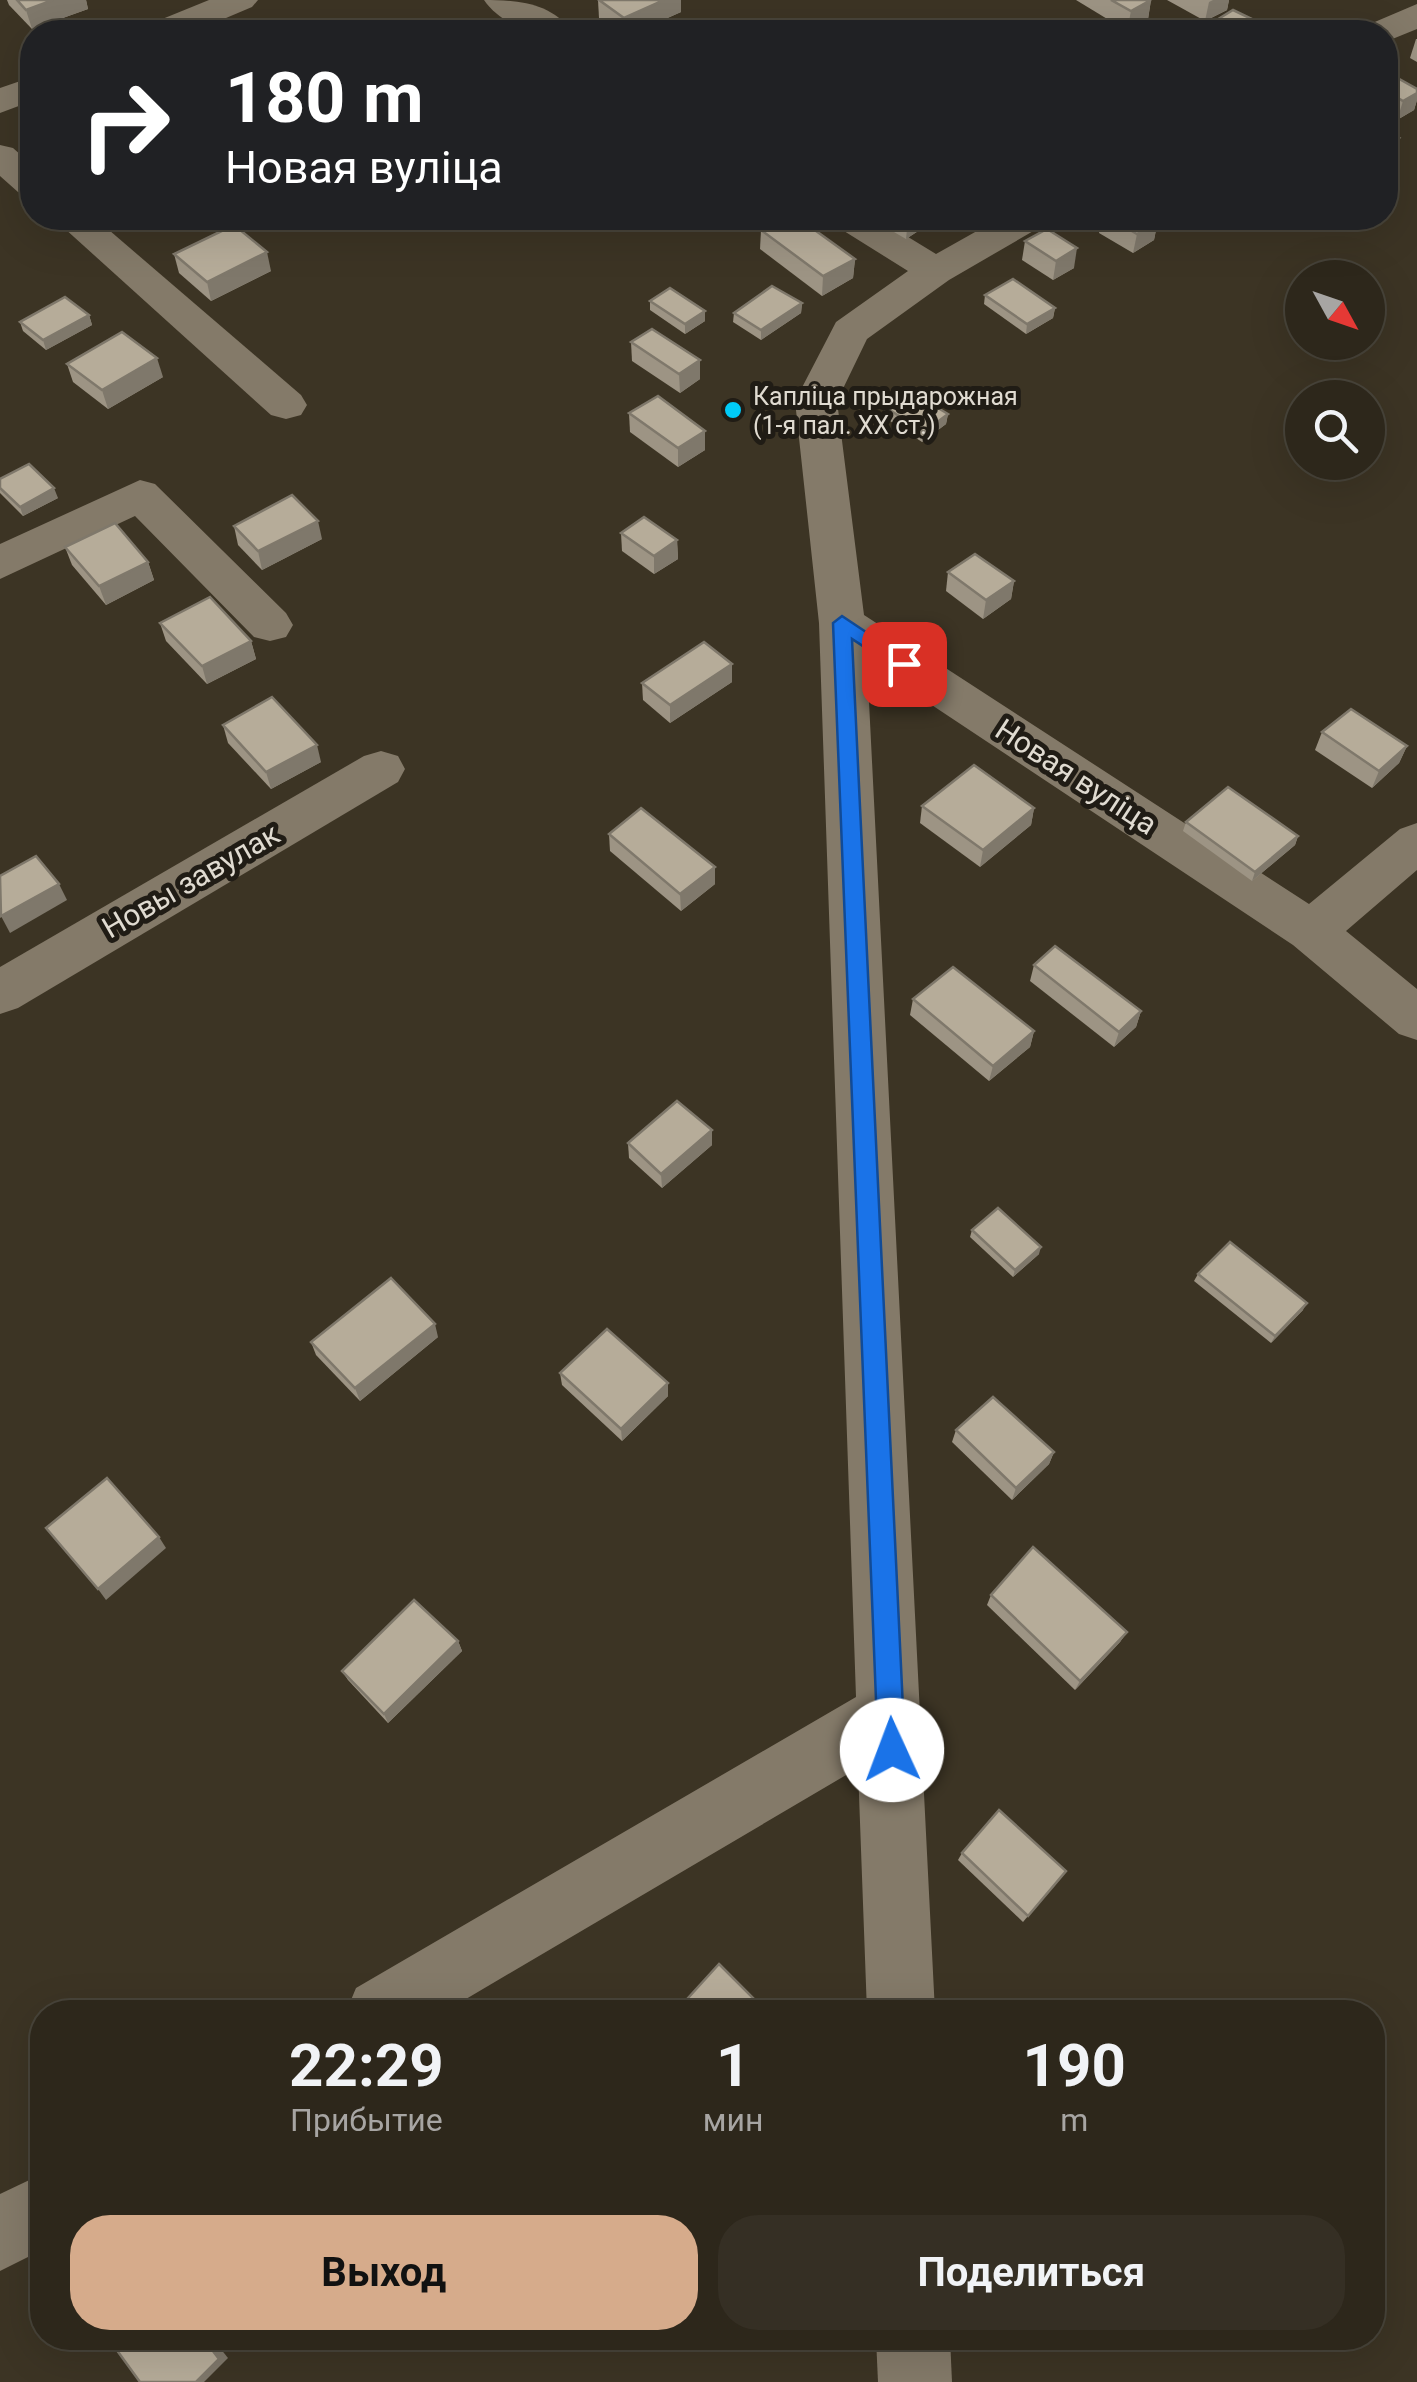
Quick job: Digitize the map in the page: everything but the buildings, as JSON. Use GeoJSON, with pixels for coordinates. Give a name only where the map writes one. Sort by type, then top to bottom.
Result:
{"type":"FeatureCollection","features":[{"type":"Feature","properties":{"kind":"street"},"geometry":{"type":"LineString","coordinates":[[192,20],[240,0]]}},
{"type":"Feature","properties":{"kind":"street"},"geometry":{"type":"LineString","coordinates":[[502,0],[534,20]]}},
{"type":"Feature","properties":{"kind":"street"},"geometry":{"type":"LineString","coordinates":[[0,156],[20,174]]}},
{"type":"Feature","properties":{"kind":"street"},"geometry":{"type":"LineString","coordinates":[[86,230],[286,405]]}},
{"type":"Feature","properties":{"kind":"street"},"geometry":{"type":"LineString","coordinates":[[869,230],[935,271]]}},
{"type":"Feature","properties":{"kind":"street"},"geometry":{"type":"LineString","coordinates":[[901,2000],[842,623],[816,401],[850,331],[935,271],[1007,230]]}},
{"type":"Feature","properties":{"kind":"street"},"geometry":{"type":"LineString","coordinates":[[0,563],[140,495],[270,625]]}},
{"type":"Feature","properties":{"kind":"street","name":"Новая вуліца"},"geometry":{"type":"LineString","coordinates":[[842,623],[1311,931],[1417,1018]]}},
{"type":"Feature","properties":{"kind":"street","name":"Новы завулак"},"geometry":{"type":"LineString","coordinates":[[0,993],[381,768]]}},
{"type":"Feature","properties":{"kind":"street"},"geometry":{"type":"LineString","coordinates":[[1311,931],[1417,842]]}},
{"type":"Feature","properties":{"kind":"street"},"geometry":{"type":"LineString","coordinates":[[400,2000],[890,1713]]}},
{"type":"Feature","properties":{"kind":"street"},"geometry":{"type":"LineString","coordinates":[[0,2236],[30,2217]]}},
{"type":"Feature","properties":{"kind":"street"},"geometry":{"type":"LineString","coordinates":[[914,2350],[915,2382]]}},
{"type":"Feature","properties":{"kind":"place","name":"Капліца прыдарожная (1-я пал. XX ст.)"},"geometry":{"type":"Point","coordinates":[733,410]}},
{"type":"Feature","properties":{"kind":"route"},"geometry":{"type":"LineString","coordinates":[[892,1750],[842,623],[904,664]]}}]}
